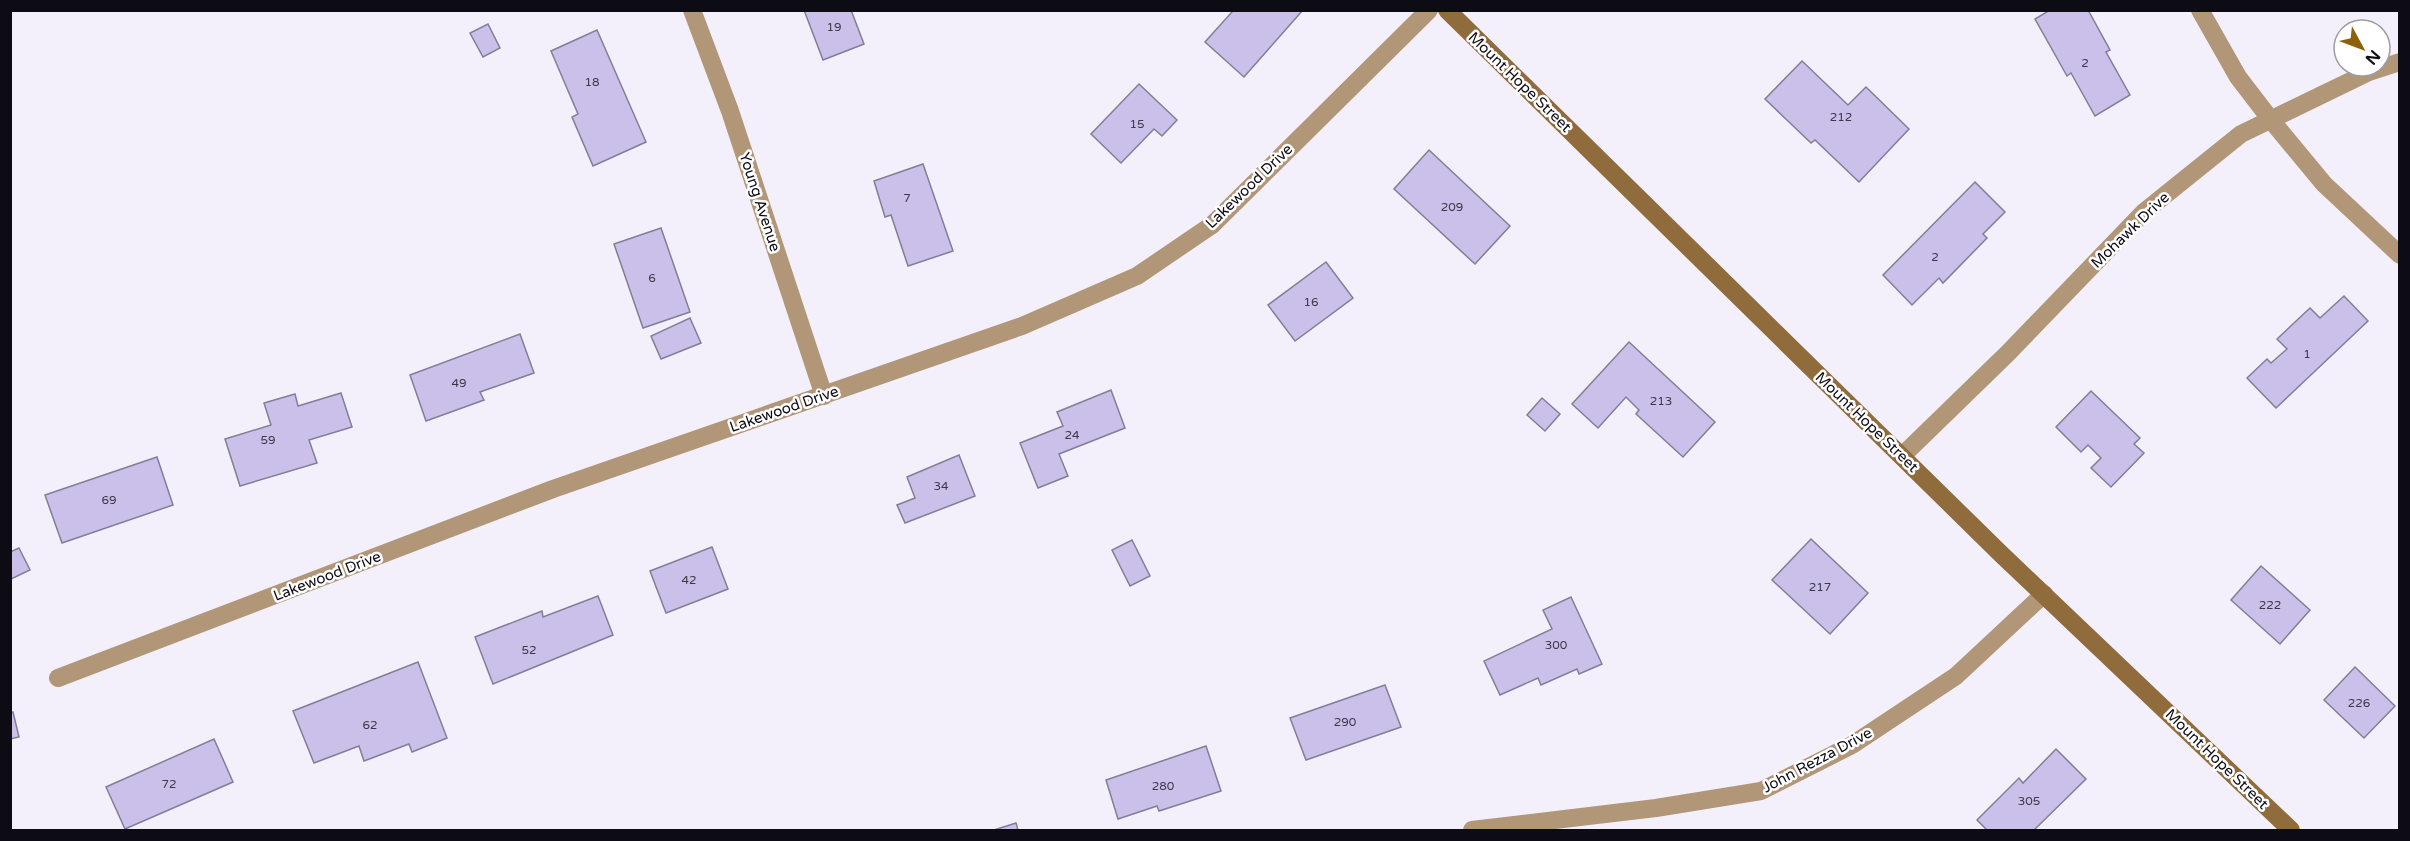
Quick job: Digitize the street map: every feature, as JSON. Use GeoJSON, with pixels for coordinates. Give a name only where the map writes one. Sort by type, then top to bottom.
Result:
{"type":"FeatureCollection","features":[{"type":"Feature","properties":{"kind":"street","name":"Young Avenue"},"geometry":{"type":"LineString","coordinates":[[692,10],[730,111],[824,396]]}},
{"type":"Feature","properties":{"kind":"street","name":"Lakewood Drive"},"geometry":{"type":"LineString","coordinates":[[58,678],[554,489],[1022,326],[1137,276],[1212,225],[1429,10]]}},
{"type":"Feature","properties":{"kind":"street","name":"Mount Hope Street"},"geometry":{"type":"LineString","coordinates":[[1447,10],[2043,594],[2290,831]]}},
{"type":"Feature","properties":{"kind":"street"},"geometry":{"type":"LineString","coordinates":[[2200,10],[2238,77],[2271,120],[2324,184],[2400,255]]}},
{"type":"Feature","properties":{"kind":"street","name":"Mohawk Drive"},"geometry":{"type":"LineString","coordinates":[[1902,456],[2008,353],[2144,212],[2241,134],[2369,72],[2400,62]]}},
{"type":"Feature","properties":{"kind":"street","name":"John Rezza Drive"},"geometry":{"type":"LineString","coordinates":[[1472,831],[1656,808],[1761,791],[1852,745],[1956,676],[2043,594]]}},
{"type":"Feature","properties":{"kind":"building"},"geometry":{"type":"Polygon","coordinates":[[[804,10],[851,10],[864,44],[823,60],[804,10]]]}},
{"type":"Feature","properties":{"kind":"building"},"geometry":{"type":"Polygon","coordinates":[[[1229,10],[1303,10],[1244,77],[1205,42],[1232,12],[1229,10]]]}},
{"type":"Feature","properties":{"kind":"building"},"geometry":{"type":"Polygon","coordinates":[[[2050,10],[2088,10],[2110,50],[2106,52],[2130,95],[2095,116],[2071,73],[2067,76],[2035,19],[2050,10]]]}},
{"type":"Feature","properties":{"kind":"building"},"geometry":{"type":"Polygon","coordinates":[[[488,24],[500,48],[483,57],[470,33],[488,24]]]}},
{"type":"Feature","properties":{"kind":"building"},"geometry":{"type":"Polygon","coordinates":[[[597,30],[646,142],[593,166],[572,117],[578,114],[551,51],[597,30]]]}},
{"type":"Feature","properties":{"kind":"building"},"geometry":{"type":"Polygon","coordinates":[[[1802,61],[1848,105],[1866,87],[1909,129],[1859,182],[1815,140],[1811,143],[1765,99],[1802,61]]]}},
{"type":"Feature","properties":{"kind":"building"},"geometry":{"type":"Polygon","coordinates":[[[1139,84],[1177,120],[1162,136],[1154,129],[1121,163],[1091,134],[1139,84]]]}},
{"type":"Feature","properties":{"kind":"building"},"geometry":{"type":"Polygon","coordinates":[[[1429,150],[1510,226],[1475,264],[1394,189],[1429,150]]]}},
{"type":"Feature","properties":{"kind":"building"},"geometry":{"type":"Polygon","coordinates":[[[923,164],[953,251],[908,266],[891,215],[885,217],[874,181],[923,164]]]}},
{"type":"Feature","properties":{"kind":"building"},"geometry":{"type":"Polygon","coordinates":[[[1975,182],[2005,212],[1983,234],[1987,238],[1943,283],[1939,278],[1912,305],[1883,275],[1975,182]]]}},
{"type":"Feature","properties":{"kind":"building"},"geometry":{"type":"Polygon","coordinates":[[[661,228],[690,312],[643,328],[614,244],[661,228]]]}},
{"type":"Feature","properties":{"kind":"building"},"geometry":{"type":"Polygon","coordinates":[[[1326,262],[1353,298],[1295,341],[1268,305],[1326,262]]]}},
{"type":"Feature","properties":{"kind":"building"},"geometry":{"type":"Polygon","coordinates":[[[2344,296],[2368,321],[2276,408],[2247,378],[2267,359],[2271,363],[2287,349],[2277,339],[2310,308],[2320,318],[2344,296]]]}},
{"type":"Feature","properties":{"kind":"building"},"geometry":{"type":"Polygon","coordinates":[[[690,318],[701,343],[661,359],[651,336],[690,318]]]}},
{"type":"Feature","properties":{"kind":"building"},"geometry":{"type":"Polygon","coordinates":[[[520,334],[534,373],[480,392],[484,400],[426,421],[410,375],[520,334]]]}},
{"type":"Feature","properties":{"kind":"building"},"geometry":{"type":"Polygon","coordinates":[[[1629,342],[1715,422],[1683,457],[1636,414],[1639,410],[1626,397],[1598,428],[1572,404],[1629,342]]]}},
{"type":"Feature","properties":{"kind":"building"},"geometry":{"type":"Polygon","coordinates":[[[1111,390],[1125,428],[1059,454],[1068,476],[1038,488],[1020,443],[1063,426],[1057,412],[1111,390]]]}},
{"type":"Feature","properties":{"kind":"building"},"geometry":{"type":"Polygon","coordinates":[[[2091,391],[2140,438],[2134,444],[2144,453],[2111,487],[2091,468],[2101,458],[2088,445],[2081,452],[2056,427],[2091,391]]]}},
{"type":"Feature","properties":{"kind":"building"},"geometry":{"type":"Polygon","coordinates":[[[341,393],[352,427],[309,440],[317,463],[240,486],[225,439],[271,425],[264,403],[295,394],[298,406],[341,393]]]}},
{"type":"Feature","properties":{"kind":"building"},"geometry":{"type":"Polygon","coordinates":[[[1542,398],[1560,414],[1545,431],[1527,415],[1542,398]]]}},
{"type":"Feature","properties":{"kind":"building"},"geometry":{"type":"Polygon","coordinates":[[[959,455],[975,496],[905,523],[897,505],[915,498],[907,477],[959,455]]]}},
{"type":"Feature","properties":{"kind":"building"},"geometry":{"type":"Polygon","coordinates":[[[157,457],[173,505],[62,543],[45,495],[157,457]]]}},
{"type":"Feature","properties":{"kind":"building"},"geometry":{"type":"Polygon","coordinates":[[[1811,539],[1868,593],[1830,634],[1772,580],[1811,539]]]}},
{"type":"Feature","properties":{"kind":"building"},"geometry":{"type":"Polygon","coordinates":[[[1132,540],[1150,576],[1130,586],[1112,550],[1132,540]]]}},
{"type":"Feature","properties":{"kind":"building"},"geometry":{"type":"Polygon","coordinates":[[[712,547],[728,589],[666,613],[650,571],[712,547]]]}},
{"type":"Feature","properties":{"kind":"building"},"geometry":{"type":"Polygon","coordinates":[[[19,548],[30,570],[11,579],[10,552],[19,548]]]}},
{"type":"Feature","properties":{"kind":"building"},"geometry":{"type":"Polygon","coordinates":[[[2261,566],[2310,610],[2280,644],[2231,600],[2261,566]]]}},
{"type":"Feature","properties":{"kind":"building"},"geometry":{"type":"Polygon","coordinates":[[[598,596],[613,635],[493,684],[475,637],[542,611],[543,617],[598,596]]]}},
{"type":"Feature","properties":{"kind":"building"},"geometry":{"type":"Polygon","coordinates":[[[1571,597],[1602,664],[1579,674],[1577,669],[1541,685],[1538,678],[1500,695],[1484,661],[1552,629],[1543,610],[1571,597]]]}},
{"type":"Feature","properties":{"kind":"building"},"geometry":{"type":"Polygon","coordinates":[[[418,662],[447,738],[412,752],[409,744],[364,761],[359,746],[314,763],[293,711],[418,662]]]}},
{"type":"Feature","properties":{"kind":"building"},"geometry":{"type":"Polygon","coordinates":[[[2355,667],[2395,706],[2364,738],[2324,700],[2355,667]]]}},
{"type":"Feature","properties":{"kind":"building"},"geometry":{"type":"Polygon","coordinates":[[[1385,685],[1401,727],[1306,760],[1290,718],[1385,685]]]}},
{"type":"Feature","properties":{"kind":"building"},"geometry":{"type":"Polygon","coordinates":[[[13,712],[19,737],[10,739],[10,713],[13,712]]]}},
{"type":"Feature","properties":{"kind":"building"},"geometry":{"type":"Polygon","coordinates":[[[214,739],[233,782],[125,829],[106,787],[214,739]]]}},
{"type":"Feature","properties":{"kind":"building"},"geometry":{"type":"Polygon","coordinates":[[[1206,746],[1221,791],[1159,811],[1157,806],[1118,819],[1106,780],[1206,746]]]}},
{"type":"Feature","properties":{"kind":"building"},"geometry":{"type":"Polygon","coordinates":[[[2056,749],[2086,779],[2034,830],[1987,830],[1977,820],[2019,778],[2023,783],[2056,749]]]}},
{"type":"Feature","properties":{"kind":"building"},"geometry":{"type":"Polygon","coordinates":[[[1016,823],[1018,830],[994,830],[1016,823]]]}}]}
